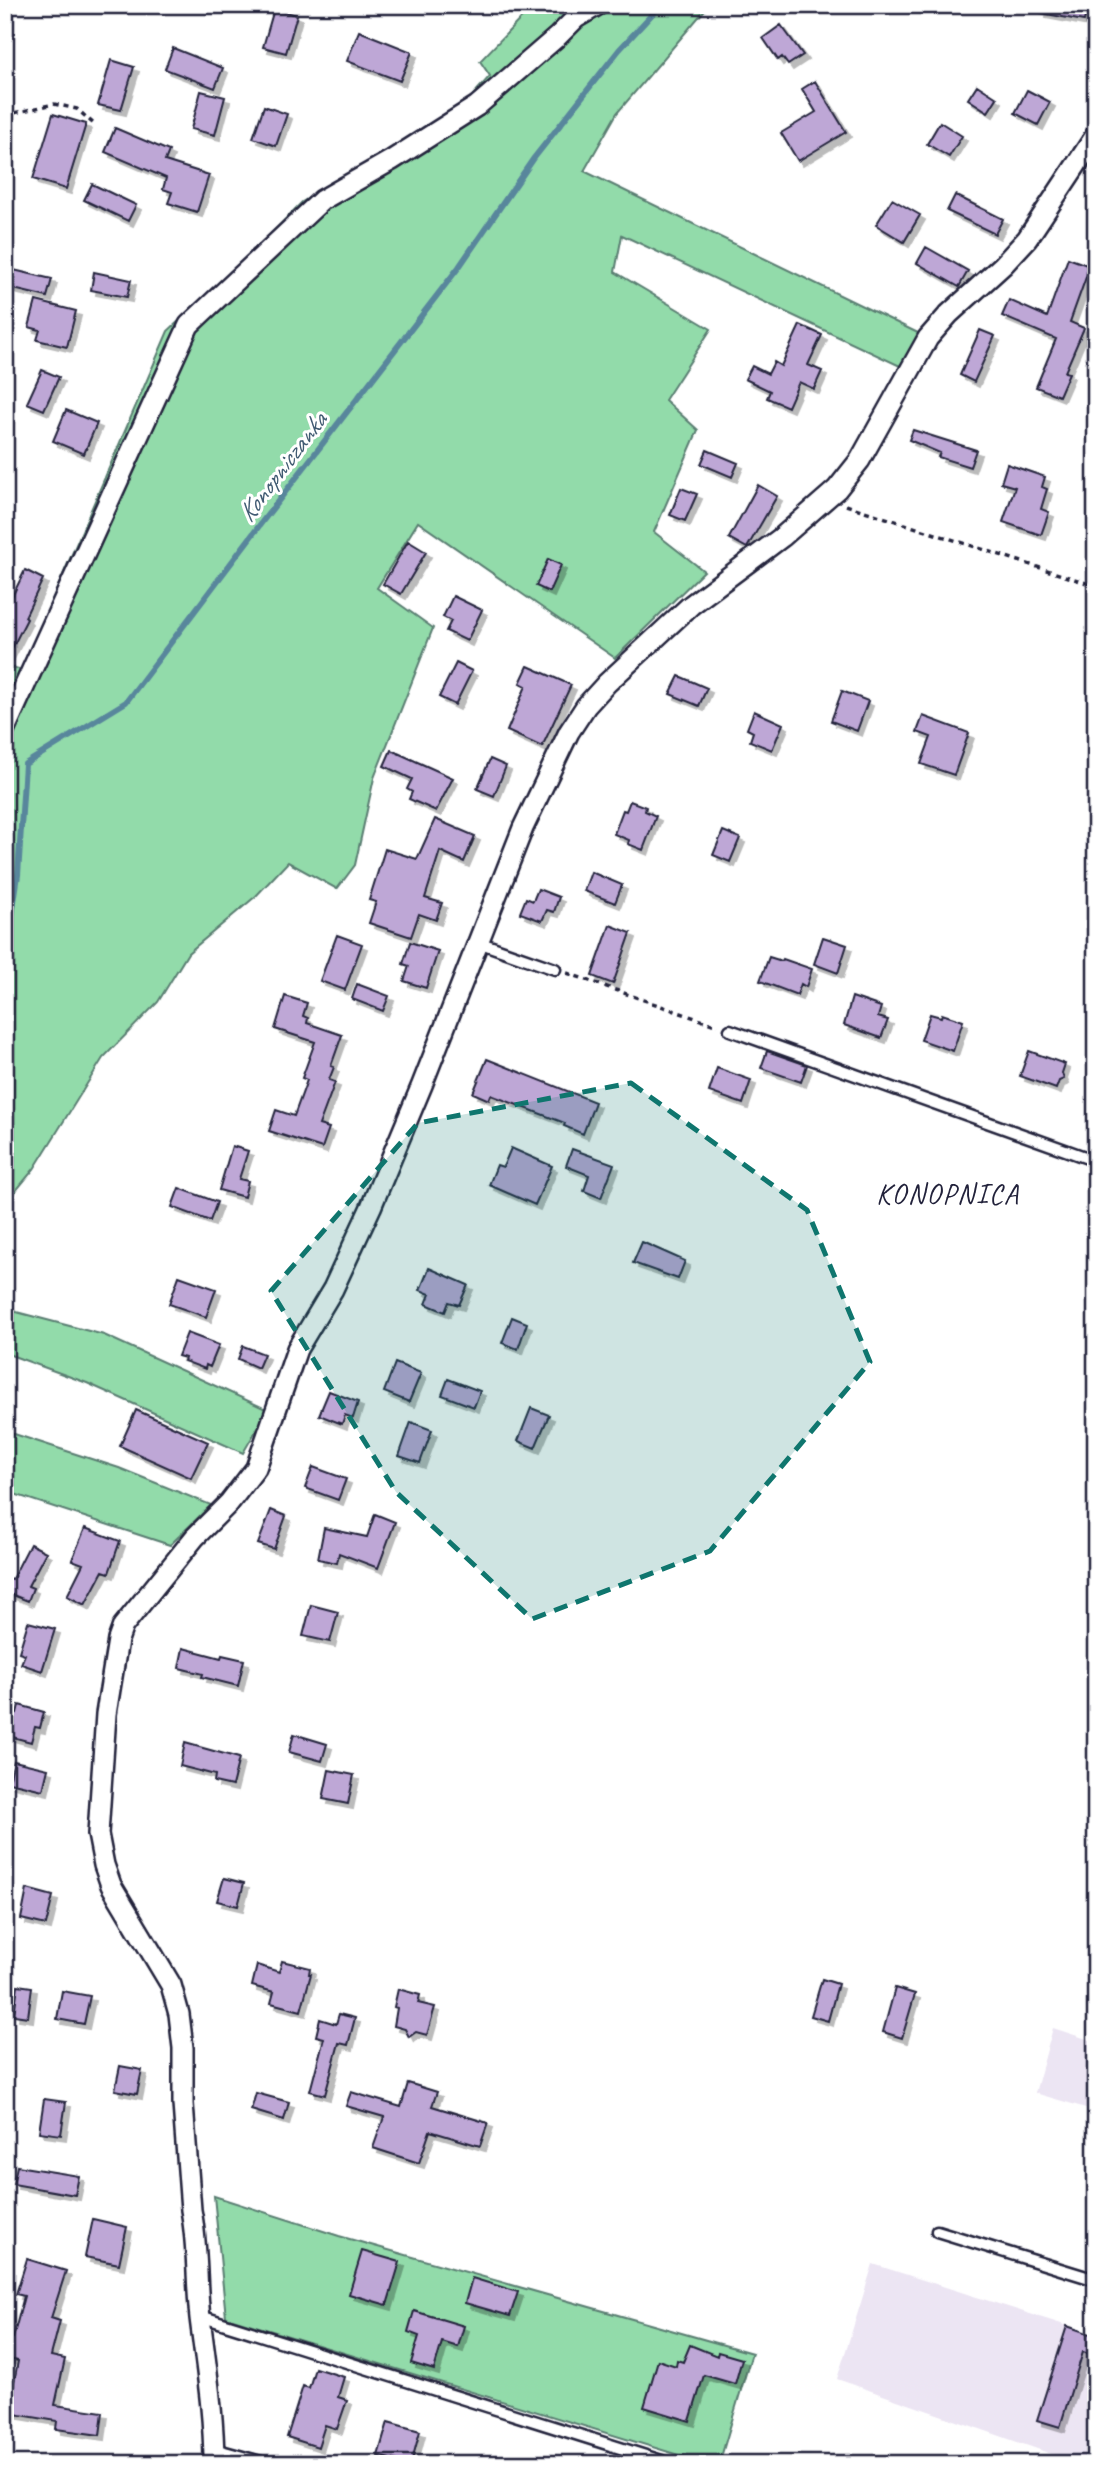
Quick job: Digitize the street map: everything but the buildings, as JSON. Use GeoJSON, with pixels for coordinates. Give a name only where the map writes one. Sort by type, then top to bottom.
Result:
{"type":"FeatureCollection","features":[{"type":"Feature","properties":{"kind":"street"},"geometry":{"type":"LineString","coordinates":[[561,5],[576,18]]}},
{"type":"Feature","properties":{"kind":"street"},"geometry":{"type":"LineString","coordinates":[[5,729],[189,325],[322,200],[477,106],[576,18],[598,5]]}},
{"type":"Feature","properties":{"kind":"street"},"geometry":{"type":"LineString","coordinates":[[214,2456],[183,2104],[183,2048],[179,2014],[171,1985],[111,1885],[104,1865],[99,1833],[106,1714],[118,1640],[132,1614],[256,1468],[297,1349],[333,1289],[371,1207],[422,1086],[523,828],[569,732],[586,706],[607,683],[684,611],[782,537],[829,496],[860,460],[928,338],[949,314],[1003,265],[1027,239],[1096,135]]}},
{"type":"Feature","properties":{"kind":"lane"},"geometry":{"type":"LineString","coordinates":[[478,942],[555,969]]}},
{"type":"Feature","properties":{"kind":"lane"},"geometry":{"type":"LineString","coordinates":[[730,1030],[1096,1161]]}},
{"type":"Feature","properties":{"kind":"lane"},"geometry":{"type":"LineString","coordinates":[[937,2231],[1096,2280]]}},
{"type":"Feature","properties":{"kind":"lane"},"geometry":{"type":"LineString","coordinates":[[200,2316],[671,2464]]}},
{"type":"Feature","properties":{"kind":"lane"},"geometry":{"type":"LineString","coordinates":[[214,2456],[268,2464]]}},
{"type":"Feature","properties":{"kind":"path"},"geometry":{"type":"LineString","coordinates":[[5,115],[54,104],[77,109],[96,126]]}},
{"type":"Feature","properties":{"kind":"path"},"geometry":{"type":"LineString","coordinates":[[829,496],[836,501],[1096,586]]}},
{"type":"Feature","properties":{"kind":"path"},"geometry":{"type":"LineString","coordinates":[[555,969],[730,1030]]}},
{"type":"Feature","properties":{"kind":"highlighted area"},"geometry":{"type":"Polygon","coordinates":[[[631,1083],[807,1210],[870,1362],[710,1551],[532,1619],[396,1492],[271,1291],[418,1123],[631,1083]]]}},
{"type":"Feature","properties":{"kind":"shaded area"},"geometry":{"type":"Polygon","coordinates":[[[1053,2028],[1096,2042],[1096,2111],[1035,2093],[1053,2028]]]}},
{"type":"Feature","properties":{"kind":"shaded area"},"geometry":{"type":"Polygon","coordinates":[[[873,2264],[1096,2335],[1096,2464],[1080,2464],[837,2379],[873,2264]]]}},
{"type":"Feature","properties":{"kind":"green space"},"geometry":{"type":"Polygon","coordinates":[[[534,5],[709,5],[617,113],[584,171],[922,335],[900,366],[622,235],[615,272],[711,329],[665,400],[698,430],[654,532],[704,571],[615,658],[418,522],[377,588],[433,628],[374,778],[355,865],[337,889],[288,862],[256,896],[188,953],[158,1002],[103,1058],[34,1169],[5,1204],[5,665],[22,670],[168,331],[302,202],[465,104],[490,76],[480,61],[534,5]]]}},
{"type":"Feature","properties":{"kind":"green space"},"geometry":{"type":"Polygon","coordinates":[[[5,1309],[104,1335],[268,1410],[243,1453],[87,1383],[5,1353],[5,1309]]]}},
{"type":"Feature","properties":{"kind":"green space"},"geometry":{"type":"Polygon","coordinates":[[[5,1431],[119,1468],[211,1505],[170,1545],[5,1491],[5,1431]]]}},
{"type":"Feature","properties":{"kind":"green space"},"geometry":{"type":"Polygon","coordinates":[[[214,2196],[339,2236],[752,2353],[719,2464],[708,2464],[226,2317],[214,2196]]]}},
{"type":"Feature","properties":{"kind":"waterway","name":"Konopniczanka"},"geometry":{"type":"LineString","coordinates":[[5,962],[18,875],[25,764],[126,702],[459,267],[534,158],[619,50],[655,11],[665,5]]}},
{"type":"Feature","properties":{"kind":"district","name":"KONOPNICA"},"geometry":{"type":"Point","coordinates":[948,1193]}}]}
